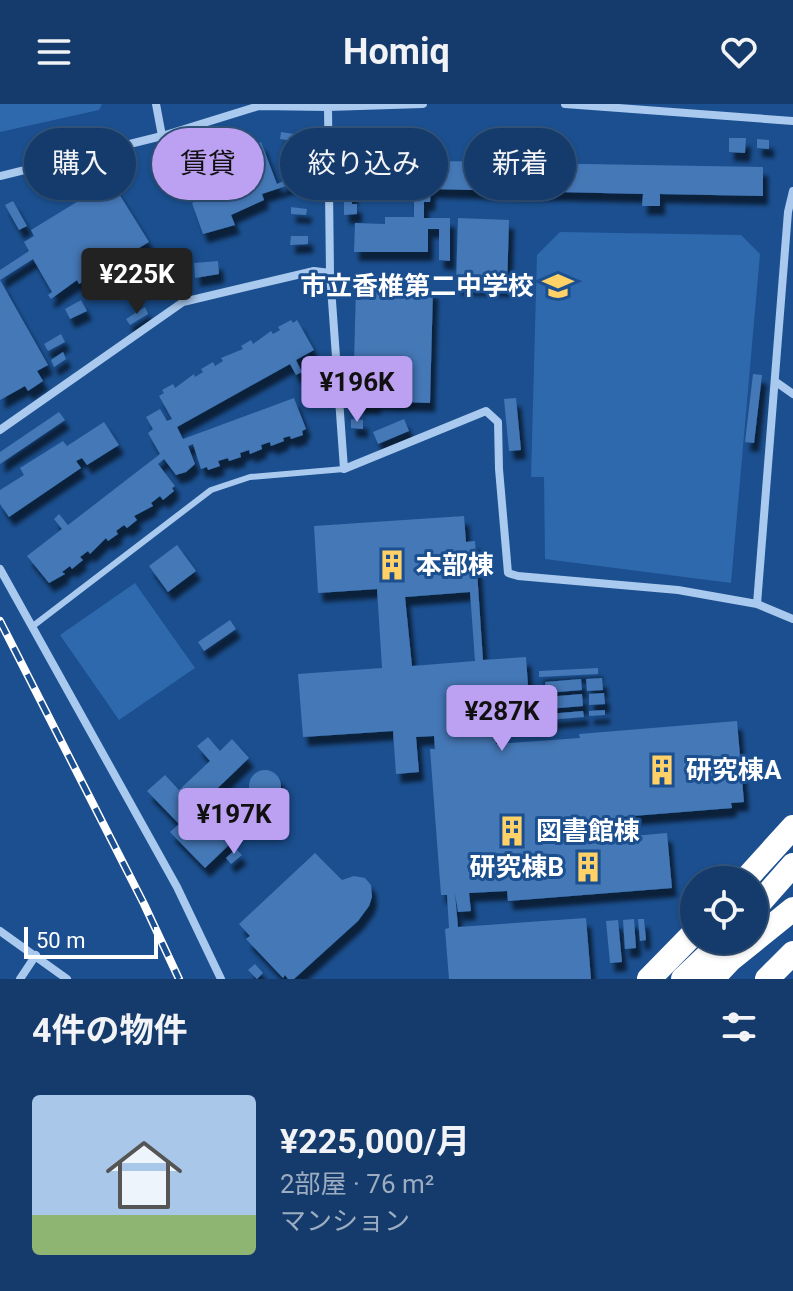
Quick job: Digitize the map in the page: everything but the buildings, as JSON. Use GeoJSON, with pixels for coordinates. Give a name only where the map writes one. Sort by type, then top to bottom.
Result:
{"type":"FeatureCollection","features":[{"type":"Feature","properties":{"kind":"highway"},"geometry":{"type":"LineString","coordinates":[[758,866],[793,827]]}},
{"type":"Feature","properties":{"kind":"highway"},"geometry":{"type":"LineString","coordinates":[[768,895],[793,868]]}},
{"type":"Feature","properties":{"kind":"highway"},"geometry":{"type":"LineString","coordinates":[[712,979],[730,960],[793,910]]}},
{"type":"Feature","properties":{"kind":"highway"},"geometry":{"type":"LineString","coordinates":[[721,979],[793,910]]}},
{"type":"Feature","properties":{"kind":"highway"},"geometry":{"type":"LineString","coordinates":[[767,979],[793,953]]}},
{"type":"Feature","properties":{"kind":"highway"},"geometry":{"type":"LineString","coordinates":[[667,976],[681,954]]}},
{"type":"Feature","properties":{"kind":"highway"},"geometry":{"type":"LineString","coordinates":[[667,976],[702,954]]}},
{"type":"Feature","properties":{"kind":"street"},"geometry":{"type":"LineString","coordinates":[[156,104],[160,128]]}},
{"type":"Feature","properties":{"kind":"street"},"geometry":{"type":"LineString","coordinates":[[188,128],[259,106],[423,104]]}},
{"type":"Feature","properties":{"kind":"street"},"geometry":{"type":"LineString","coordinates":[[565,104],[793,121]]}},
{"type":"Feature","properties":{"kind":"street"},"geometry":{"type":"LineString","coordinates":[[328,107],[330,273],[344,469],[486,411],[498,422],[508,573],[678,590],[757,604],[793,619]]}},
{"type":"Feature","properties":{"kind":"street"},"geometry":{"type":"LineString","coordinates":[[0,176],[152,138]]}},
{"type":"Feature","properties":{"kind":"street"},"geometry":{"type":"LineString","coordinates":[[757,604],[788,212],[793,191]]}},
{"type":"Feature","properties":{"kind":"street"},"geometry":{"type":"LineString","coordinates":[[0,430],[183,302],[314,271],[330,273]]}},
{"type":"Feature","properties":{"kind":"street"},"geometry":{"type":"LineString","coordinates":[[776,382],[793,394]]}},
{"type":"Feature","properties":{"kind":"street"},"geometry":{"type":"LineString","coordinates":[[0,569],[177,887],[221,979]]}},
{"type":"Feature","properties":{"kind":"street"},"geometry":{"type":"LineString","coordinates":[[0,931],[67,979]]}},
{"type":"Feature","properties":{"kind":"street"},"geometry":{"type":"LineString","coordinates":[[20,979],[36,955]]}},
{"type":"Feature","properties":{"kind":"lane"},"geometry":{"type":"LineString","coordinates":[[33,626],[211,490],[250,477],[344,469]]}},
{"type":"Feature","properties":{"kind":"shaded area"},"geometry":{"type":"Polygon","coordinates":[[[0,104],[102,104],[99,110],[0,132],[0,104]]]}},
{"type":"Feature","properties":{"kind":"shaded area"},"geometry":{"type":"Polygon","coordinates":[[[560,232],[741,235],[760,254],[731,583],[545,559],[544,477],[531,477],[537,255],[560,232]]]}},
{"type":"Feature","properties":{"kind":"shaded area"},"geometry":{"type":"Polygon","coordinates":[[[135,583],[195,668],[119,720],[60,635],[135,583]]]}},
{"type":"Feature","properties":{"kind":"railway"},"geometry":{"type":"LineString","coordinates":[[0,621],[179,979]]}},
{"type":"Feature","properties":{"kind":"place","name":"市立香椎第二中学校"},"geometry":{"type":"Point","coordinates":[558,286]}},
{"type":"Feature","properties":{"kind":"place","name":"本部棟"},"geometry":{"type":"Point","coordinates":[392,565]}},
{"type":"Feature","properties":{"kind":"place","name":"研究棟A"},"geometry":{"type":"Point","coordinates":[662,770]}},
{"type":"Feature","properties":{"kind":"place","name":"図書館棟"},"geometry":{"type":"Point","coordinates":[512,831]}},
{"type":"Feature","properties":{"kind":"place","name":"研究棟B"},"geometry":{"type":"Point","coordinates":[588,867]}}]}
